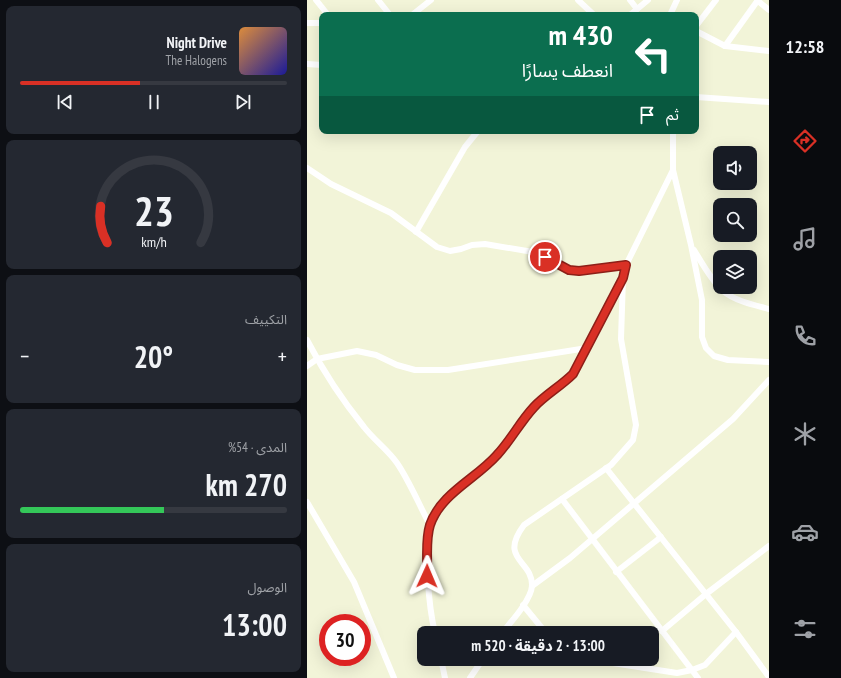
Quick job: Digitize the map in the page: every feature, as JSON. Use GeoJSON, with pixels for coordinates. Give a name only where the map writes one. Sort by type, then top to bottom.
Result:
{"type":"FeatureCollection","features":[{"type":"Feature","properties":{"kind":"street"},"geometry":{"type":"LineString","coordinates":[[316,0],[326,12]]}},
{"type":"Feature","properties":{"kind":"street"},"geometry":{"type":"LineString","coordinates":[[378,0],[388,12]]}},
{"type":"Feature","properties":{"kind":"street"},"geometry":{"type":"LineString","coordinates":[[417,12],[431,0]]}},
{"type":"Feature","properties":{"kind":"street"},"geometry":{"type":"LineString","coordinates":[[579,0],[591,12]]}},
{"type":"Feature","properties":{"kind":"street"},"geometry":{"type":"LineString","coordinates":[[630,0],[637,9]]}},
{"type":"Feature","properties":{"kind":"street"},"geometry":{"type":"LineString","coordinates":[[634,12],[648,0]]}},
{"type":"Feature","properties":{"kind":"street"},"geometry":{"type":"LineString","coordinates":[[671,12],[677,0]]}},
{"type":"Feature","properties":{"kind":"street"},"geometry":{"type":"LineString","coordinates":[[699,22],[717,0]]}},
{"type":"Feature","properties":{"kind":"street"},"geometry":{"type":"LineString","coordinates":[[725,46],[758,0],[769,10]]}},
{"type":"Feature","properties":{"kind":"street"},"geometry":{"type":"LineString","coordinates":[[307,23],[319,23]]}},
{"type":"Feature","properties":{"kind":"street"},"geometry":{"type":"LineString","coordinates":[[699,33],[725,46],[769,51]]}},
{"type":"Feature","properties":{"kind":"street"},"geometry":{"type":"LineString","coordinates":[[307,64],[319,64]]}},
{"type":"Feature","properties":{"kind":"street"},"geometry":{"type":"LineString","coordinates":[[699,97],[769,102]]}},
{"type":"Feature","properties":{"kind":"street"},"geometry":{"type":"LineString","coordinates":[[416,232],[465,147],[476,134]]}},
{"type":"Feature","properties":{"kind":"street"},"geometry":{"type":"LineString","coordinates":[[673,134],[673,170],[691,245],[702,300],[702,337],[707,348],[714,356],[728,360],[769,362]]}},
{"type":"Feature","properties":{"kind":"street"},"geometry":{"type":"LineString","coordinates":[[307,168],[331,184],[391,213],[437,247],[450,251],[472,245],[485,244],[533,252],[569,270],[579,271],[626,265]]}},
{"type":"Feature","properties":{"kind":"street"},"geometry":{"type":"LineString","coordinates":[[507,626],[530,594],[532,586],[529,576],[515,554],[515,544],[518,534],[525,526],[606,468],[623,453],[633,440],[636,425],[621,339],[623,278],[626,265],[673,170]]}},
{"type":"Feature","properties":{"kind":"street"},"geometry":{"type":"LineString","coordinates":[[691,245],[723,291],[741,301],[769,309]]}},
{"type":"Feature","properties":{"kind":"street"},"geometry":{"type":"LineString","coordinates":[[434,626],[427,576],[430,525],[437,511],[455,490],[497,456],[520,422],[535,405],[562,386],[573,374],[623,278]]}},
{"type":"Feature","properties":{"kind":"street"},"geometry":{"type":"LineString","coordinates":[[307,340],[344,402],[365,429],[398,464],[430,525]]}},
{"type":"Feature","properties":{"kind":"street"},"geometry":{"type":"LineString","coordinates":[[307,366],[317,359],[357,351],[376,355],[397,365],[415,370],[447,370],[587,348]]}},
{"type":"Feature","properties":{"kind":"street"},"geometry":{"type":"LineString","coordinates":[[532,586],[592,539],[733,420],[769,380]]}},
{"type":"Feature","properties":{"kind":"street"},"geometry":{"type":"LineString","coordinates":[[606,468],[736,632],[769,677]]}},
{"type":"Feature","properties":{"kind":"street"},"geometry":{"type":"LineString","coordinates":[[562,499],[698,678]]}},
{"type":"Feature","properties":{"kind":"street"},"geometry":{"type":"LineString","coordinates":[[307,502],[355,582],[393,678]]}},
{"type":"Feature","properties":{"kind":"street"},"geometry":{"type":"LineString","coordinates":[[616,572],[661,537]]}},
{"type":"Feature","properties":{"kind":"street"},"geometry":{"type":"LineString","coordinates":[[662,631],[706,594],[769,546]]}},
{"type":"Feature","properties":{"kind":"street"},"geometry":{"type":"LineString","coordinates":[[523,605],[540,626]]}},
{"type":"Feature","properties":{"kind":"street"},"geometry":{"type":"LineString","coordinates":[[632,666],[677,673],[691,670],[705,665],[736,632]]}},
{"type":"Feature","properties":{"kind":"street"},"geometry":{"type":"LineString","coordinates":[[442,666],[445,678]]}},
{"type":"Feature","properties":{"kind":"street"},"geometry":{"type":"LineString","coordinates":[[470,678],[478,666]]}},
{"type":"Feature","properties":{"kind":"route"},"geometry":{"type":"LineString","coordinates":[[427,576],[430,525],[437,511],[455,490],[497,456],[520,422],[535,405],[562,386],[573,374],[623,278],[626,265],[579,271],[569,270],[545,257]]}}]}
